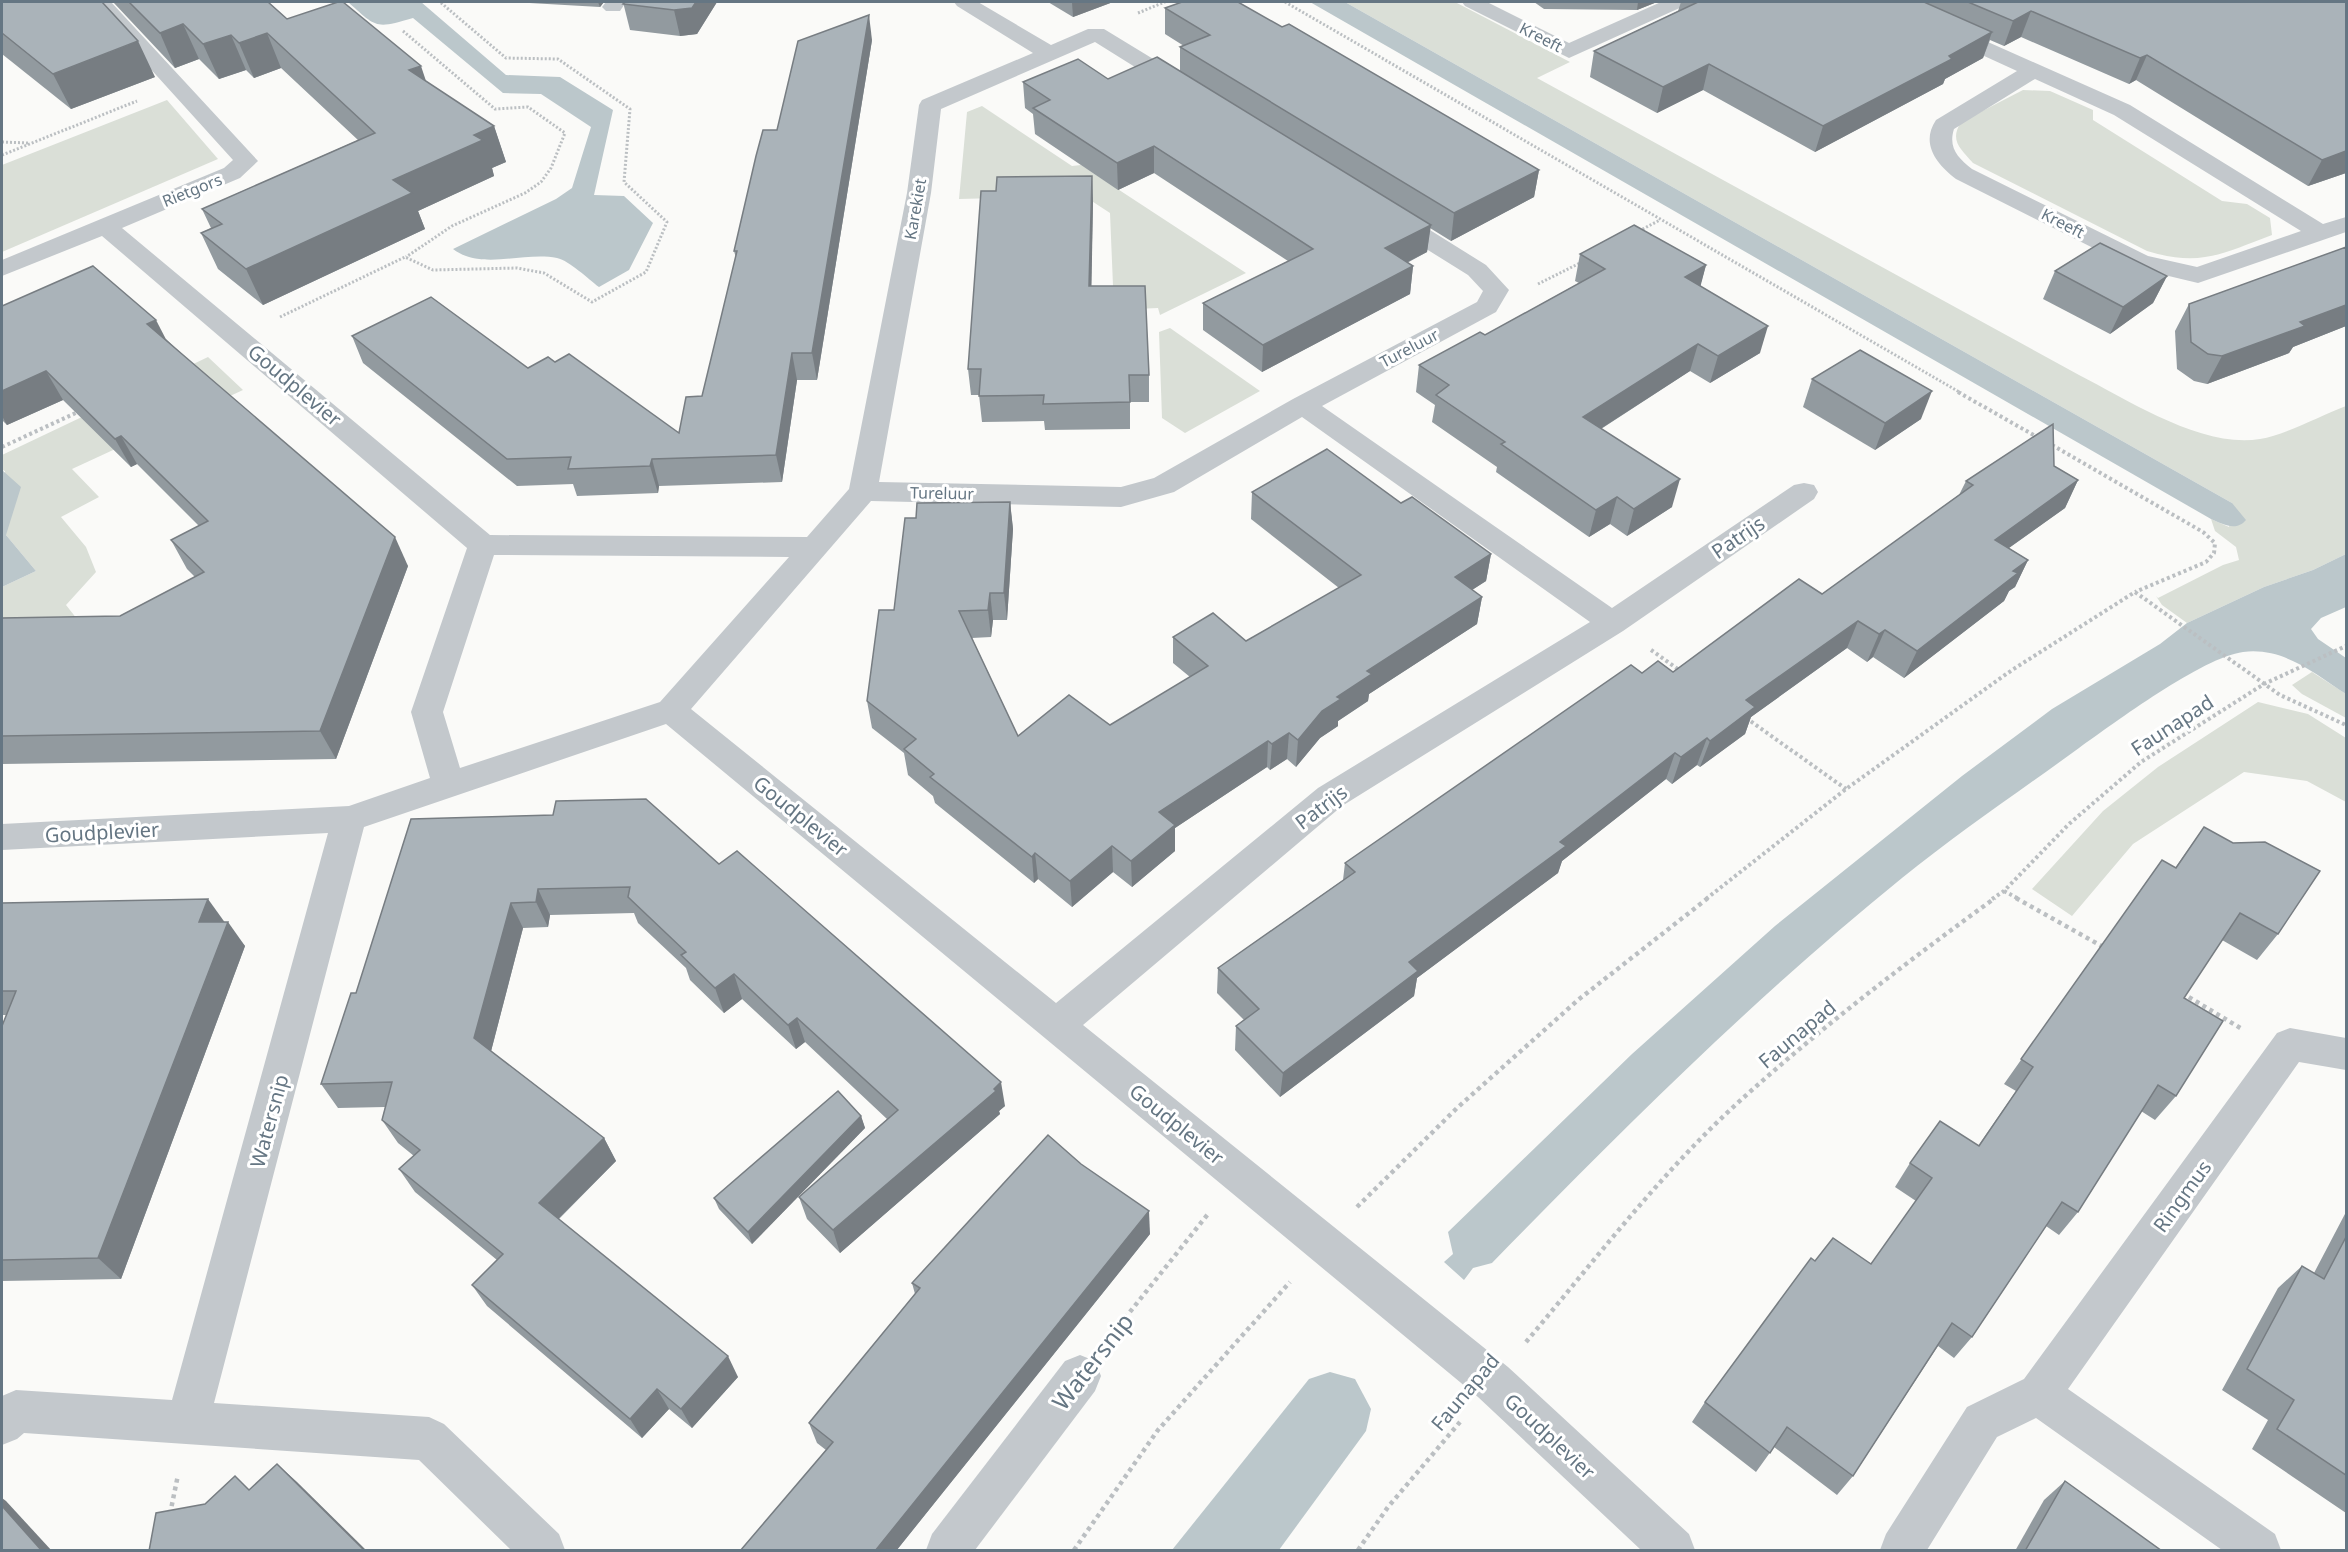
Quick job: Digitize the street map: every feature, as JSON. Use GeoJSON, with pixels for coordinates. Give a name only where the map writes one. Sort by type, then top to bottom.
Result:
{"type":"FeatureCollection","features":[{"type":"Feature","properties":{"kind":"street","name":"Rietgors"},"geometry":{"type":"LineString","coordinates":[[2,269],[232,173],[246,161],[99,2]]}},
{"type":"Feature","properties":{"kind":"street"},"geometry":{"type":"LineString","coordinates":[[964,2],[1049,53]]}},
{"type":"Feature","properties":{"kind":"street","name":"Kreeft"},"geometry":{"type":"LineString","coordinates":[[1472,2],[1569,51],[1677,2]]}},
{"type":"Feature","properties":{"kind":"street"},"geometry":{"type":"LineString","coordinates":[[1882,2],[2122,110],[2321,233]]}},
{"type":"Feature","properties":{"kind":"street","name":"Karekiet"},"geometry":{"type":"LineString","coordinates":[[863,491],[919,193],[930,105],[1096,34],[1207,102]]}},
{"type":"Feature","properties":{"kind":"street","name":"Kreeft"},"geometry":{"type":"LineString","coordinates":[[2033,71],[1944,125],[1940,145],[1945,159],[1964,174],[2140,262],[2198,275],[2346,224]]}},
{"type":"Feature","properties":{"kind":"street"},"geometry":{"type":"LineString","coordinates":[[1367,202],[1477,270],[1496,290]]}},
{"type":"Feature","properties":{"kind":"street","name":"Goudplevier"},"geometry":{"type":"LineString","coordinates":[[105,226],[483,545]]}},
{"type":"Feature","properties":{"kind":"street","name":"Tureluur"},"geometry":{"type":"LineString","coordinates":[[863,491],[1121,497],[1164,485],[1303,405],[1487,307],[1496,290]]}},
{"type":"Feature","properties":{"kind":"street"},"geometry":{"type":"LineString","coordinates":[[1303,405],[1612,623]]}},
{"type":"Feature","properties":{"kind":"street","name":"Goudplevier"},"geometry":{"type":"LineString","coordinates":[[2,837],[349,819],[671,710],[863,491]]}},
{"type":"Feature","properties":{"kind":"street","name":"Patrijs"},"geometry":{"type":"LineString","coordinates":[[1055,1026],[1330,797],[1612,623],[1804,492]]}},
{"type":"Feature","properties":{"kind":"street"},"geometry":{"type":"LineString","coordinates":[[449,785],[427,712],[483,545],[815,548]]}},
{"type":"Feature","properties":{"kind":"street","name":"Goudplevier"},"geometry":{"type":"LineString","coordinates":[[671,710],[1493,1382],[1673,1551]]}},
{"type":"Feature","properties":{"kind":"street","name":"Watersnip"},"geometry":{"type":"LineString","coordinates":[[188,1422],[349,819]]}},
{"type":"Feature","properties":{"kind":"street"},"geometry":{"type":"LineString","coordinates":[[2284,1054],[2290,1044],[2346,1054]]}},
{"type":"Feature","properties":{"kind":"street","name":"Ringmus"},"geometry":{"type":"LineString","coordinates":[[1902,1551],[1983,1422],[2039,1394],[2284,1054]]}},
{"type":"Feature","properties":{"kind":"street","name":"Watersnip"},"geometry":{"type":"LineString","coordinates":[[948,1551],[1080,1376]]}},
{"type":"Feature","properties":{"kind":"street"},"geometry":{"type":"LineString","coordinates":[[2039,1394],[2259,1551]]}},
{"type":"Feature","properties":{"kind":"street"},"geometry":{"type":"LineString","coordinates":[[2,1424],[16,1411],[429,1439],[543,1551]]}},
{"type":"Feature","properties":{"kind":"path"},"geometry":{"type":"LineString","coordinates":[[405,257],[433,270],[517,268],[544,273],[592,302],[646,272],[667,222],[624,182],[630,108],[558,59],[506,58],[440,2]]}},
{"type":"Feature","properties":{"kind":"path"},"geometry":{"type":"LineString","coordinates":[[1285,2],[2038,437]]}},
{"type":"Feature","properties":{"kind":"path"},"geometry":{"type":"LineString","coordinates":[[239,337],[405,257],[452,226],[525,193],[541,182],[551,168],[565,133],[528,107],[495,109],[403,31]]}},
{"type":"Feature","properties":{"kind":"path"},"geometry":{"type":"LineString","coordinates":[[2,155],[176,85]]}},
{"type":"Feature","properties":{"kind":"path"},"geometry":{"type":"LineString","coordinates":[[2,142],[31,143]]}},
{"type":"Feature","properties":{"kind":"path"},"geometry":{"type":"LineString","coordinates":[[1629,237],[1660,220]]}},
{"type":"Feature","properties":{"kind":"path"},"geometry":{"type":"LineString","coordinates":[[1496,290],[1545,283],[1587,260]]}},
{"type":"Feature","properties":{"kind":"path"},"geometry":{"type":"LineString","coordinates":[[2,447],[88,407]]}},
{"type":"Feature","properties":{"kind":"path"},"geometry":{"type":"LineString","coordinates":[[1074,1551],[1158,1430],[1323,1242],[1457,1108],[1578,1000],[1845,789],[2012,670],[2135,592],[2206,562],[2214,553],[2215,543],[2203,532],[2048,443]]}},
{"type":"Feature","properties":{"kind":"path"},"geometry":{"type":"LineString","coordinates":[[2135,592],[2280,695],[2346,725]]}},
{"type":"Feature","properties":{"kind":"path"},"geometry":{"type":"LineString","coordinates":[[1612,623],[1680,672]]}},
{"type":"Feature","properties":{"kind":"path","name":"Faunapad"},"geometry":{"type":"LineString","coordinates":[[1358,1551],[1388,1507],[1654,1190],[1742,1099],[1913,957],[2004,891],[2069,824],[2141,762],[2264,684],[2346,646]]}},
{"type":"Feature","properties":{"kind":"path"},"geometry":{"type":"LineString","coordinates":[[1739,713],[1845,789]]}},
{"type":"Feature","properties":{"kind":"path"},"geometry":{"type":"LineString","coordinates":[[2004,891],[2107,948]]}},
{"type":"Feature","properties":{"kind":"path"},"geometry":{"type":"LineString","coordinates":[[2178,991],[2284,1054]]}},
{"type":"Feature","properties":{"kind":"path","name":"Watersnip"},"geometry":{"type":"LineString","coordinates":[[1080,1376],[1239,1174]]}},
{"type":"Feature","properties":{"kind":"path"},"geometry":{"type":"LineString","coordinates":[[167,1527],[188,1422]]}},
{"type":"Feature","properties":{"kind":"shaded area"},"geometry":{"type":"Polygon","coordinates":[[[348,2],[421,2],[506,75],[560,77],[613,110],[594,195],[624,196],[653,223],[629,270],[599,287],[573,266],[557,258],[477,259],[453,249],[556,199],[572,188],[591,127],[541,94],[503,93],[413,18],[391,24],[377,24],[348,2]]]}},
{"type":"Feature","properties":{"kind":"shaded area"},"geometry":{"type":"Polygon","coordinates":[[[1310,2],[1345,2],[2232,503],[2246,520],[2234,526],[2211,519],[1310,2]]]}},
{"type":"Feature","properties":{"kind":"shaded area"},"geometry":{"type":"Polygon","coordinates":[[[1345,2],[1455,2],[1570,62],[1537,78],[2079,375],[2166,420],[2215,437],[2238,440],[2260,439],[2292,429],[2346,406],[2346,554],[2313,570],[2264,587],[2187,623],[2162,605],[2156,596],[2158,598],[2223,565],[2239,560],[2236,547],[2215,531],[2211,519],[2229,527],[2232,503],[1345,2]]]}},
{"type":"Feature","properties":{"kind":"shaded area"},"geometry":{"type":"Polygon","coordinates":[[[2023,90],[2050,91],[2093,110],[2093,120],[2222,201],[2247,204],[2270,218],[2272,235],[2211,256],[2182,258],[2166,256],[2147,251],[1973,163],[1956,140],[1961,122],[2023,90]]]}},
{"type":"Feature","properties":{"kind":"shaded area"},"geometry":{"type":"Polygon","coordinates":[[[167,100],[218,159],[2,252],[2,165],[167,100]]]}},
{"type":"Feature","properties":{"kind":"shaded area"},"geometry":{"type":"Polygon","coordinates":[[[982,106],[1072,166],[1081,165],[1246,273],[1160,315],[1158,308],[1114,310],[1110,213],[1084,196],[959,199],[967,112],[982,106]]]}},
{"type":"Feature","properties":{"kind":"shaded area"},"geometry":{"type":"Polygon","coordinates":[[[1170,328],[1260,391],[1185,433],[1162,418],[1159,332],[1170,328]]]}},
{"type":"Feature","properties":{"kind":"shaded area"},"geometry":{"type":"Polygon","coordinates":[[[208,357],[243,390],[72,469],[99,497],[61,517],[86,547],[96,572],[66,605],[88,633],[2,634],[2,587],[36,571],[6,535],[5,471],[2,470],[2,455],[208,357]]]}},
{"type":"Feature","properties":{"kind":"shaded area"},"geometry":{"type":"Polygon","coordinates":[[[2,470],[21,487],[6,535],[36,571],[2,587],[2,470]]]}},
{"type":"Feature","properties":{"kind":"shaded area"},"geometry":{"type":"Polygon","coordinates":[[[2346,554],[2346,607],[2321,618],[2311,629],[2318,639],[2346,658],[2346,694],[2298,663],[2258,652],[2243,652],[2226,657],[2159,692],[1945,844],[1848,923],[1691,1064],[1492,1263],[1473,1268],[1464,1280],[1444,1262],[1453,1254],[1448,1232],[1632,1054],[1775,926],[1962,776],[2052,709],[2160,644],[2187,623],[2264,587],[2313,570],[2346,554]]]}},
{"type":"Feature","properties":{"kind":"shaded area"},"geometry":{"type":"Polygon","coordinates":[[[2312,672],[2346,694],[2346,718],[2302,694],[2292,685],[2312,672]]]}},
{"type":"Feature","properties":{"kind":"shaded area"},"geometry":{"type":"Polygon","coordinates":[[[2258,702],[2308,714],[2346,738],[2346,802],[2307,781],[2244,772],[2133,844],[2072,916],[2032,889],[2103,811],[2158,767],[2258,702]]]}},
{"type":"Feature","properties":{"kind":"shaded area"},"geometry":{"type":"Polygon","coordinates":[[[1330,1372],[1355,1379],[1371,1409],[1366,1431],[1279,1550],[1172,1550],[1309,1379],[1330,1372]]]}},
{"type":"Feature","properties":{"kind":"building"},"geometry":{"type":"Polygon","coordinates":[[[2,2],[102,2],[138,41],[53,74],[2,33],[2,2]]]}},
{"type":"Feature","properties":{"kind":"building"},"geometry":{"type":"Polygon","coordinates":[[[129,2],[268,2],[287,19],[343,2],[421,66],[409,70],[494,126],[474,135],[483,140],[393,180],[412,193],[246,269],[201,233],[222,224],[202,209],[375,133],[267,33],[239,43],[231,35],[203,44],[183,24],[160,33],[129,2]]]}},
{"type":"Feature","properties":{"kind":"building"},"geometry":{"type":"Polygon","coordinates":[[[625,2],[696,2],[692,8],[674,10],[623,4],[625,2]]]}},
{"type":"Feature","properties":{"kind":"building"},"geometry":{"type":"Polygon","coordinates":[[[1182,2],[1238,2],[1282,27],[1289,24],[1539,170],[1454,213],[1180,47],[1210,35],[1165,8],[1182,2]]]}},
{"type":"Feature","properties":{"kind":"building"},"geometry":{"type":"Polygon","coordinates":[[[1698,2],[1924,2],[1992,32],[1949,56],[1952,59],[1823,126],[1709,64],[1663,87],[1594,51],[1698,2]]]}},
{"type":"Feature","properties":{"kind":"building"},"geometry":{"type":"Polygon","coordinates":[[[1968,2],[2346,2],[2346,151],[2322,160],[2147,55],[2140,58],[2031,11],[2013,21],[1968,2]]]}},
{"type":"Feature","properties":{"kind":"building"},"geometry":{"type":"Polygon","coordinates":[[[869,15],[812,353],[792,353],[776,455],[652,459],[650,466],[568,469],[571,457],[507,459],[352,336],[431,297],[528,368],[548,357],[555,362],[569,354],[679,433],[686,397],[702,396],[763,130],[777,130],[798,41],[869,15]]]}},
{"type":"Feature","properties":{"kind":"building"},"geometry":{"type":"Polygon","coordinates":[[[1157,57],[1431,225],[1385,248],[1413,266],[1263,345],[1203,303],[1313,249],[1154,146],[1117,163],[1033,108],[1050,100],[1023,82],[1078,59],[1108,79],[1157,57]]]}},
{"type":"Feature","properties":{"kind":"building"},"geometry":{"type":"Polygon","coordinates":[[[1092,176],[1089,286],[1145,286],[1149,375],[1129,375],[1130,402],[1043,404],[1044,395],[979,396],[981,369],[968,369],[981,191],[996,191],[997,177],[1092,176]]]}},
{"type":"Feature","properties":{"kind":"building"},"geometry":{"type":"Polygon","coordinates":[[[1634,225],[1706,265],[1685,277],[1768,326],[1718,356],[1698,344],[1583,417],[1680,479],[1634,509],[1617,497],[1596,510],[1501,444],[1505,442],[1436,395],[1449,385],[1419,365],[1480,332],[1485,335],[1605,269],[1580,254],[1634,225]]]}},
{"type":"Feature","properties":{"kind":"building"},"geometry":{"type":"Polygon","coordinates":[[[2100,243],[2167,276],[2123,307],[2055,271],[2100,243]]]}},
{"type":"Feature","properties":{"kind":"building"},"geometry":{"type":"Polygon","coordinates":[[[2346,247],[2346,305],[2300,322],[2305,326],[2222,356],[2208,354],[2191,342],[2189,304],[2346,247]]]}},
{"type":"Feature","properties":{"kind":"building"},"geometry":{"type":"Polygon","coordinates":[[[93,266],[156,320],[147,324],[395,537],[320,731],[2,736],[2,618],[120,616],[204,572],[171,540],[208,521],[121,436],[115,439],[46,371],[2,391],[2,306],[93,266]]]}},
{"type":"Feature","properties":{"kind":"building"},"geometry":{"type":"Polygon","coordinates":[[[1860,350],[1932,391],[1885,423],[1812,379],[1860,350]]]}},
{"type":"Feature","properties":{"kind":"building"},"geometry":{"type":"Polygon","coordinates":[[[2053,424],[2054,466],[2078,480],[1995,540],[2028,560],[2013,571],[2018,573],[1917,651],[1885,630],[1879,634],[1858,621],[1746,700],[1755,707],[1710,741],[1707,738],[1681,757],[1675,753],[1560,842],[1566,846],[1409,962],[1418,971],[1283,1073],[1236,1026],[1259,1009],[1218,968],[1355,872],[1345,863],[1631,665],[1642,673],[1658,661],[1673,672],[1799,579],[1822,594],[1973,485],[1966,481],[2053,424]]]}},
{"type":"Feature","properties":{"kind":"building"},"geometry":{"type":"Polygon","coordinates":[[[1327,449],[1401,503],[1412,497],[1491,554],[1455,577],[1482,597],[1367,671],[1372,674],[1337,697],[1341,699],[1322,711],[1298,740],[1289,733],[1272,744],[1268,741],[1159,812],[1175,825],[1131,861],[1112,846],[1070,881],[1035,853],[1032,857],[930,777],[934,774],[904,749],[916,739],[867,701],[879,610],[894,610],[905,518],[916,518],[917,503],[1010,502],[1004,593],[990,593],[988,610],[959,611],[1018,736],[1069,695],[1110,725],[1208,666],[1173,637],[1213,613],[1246,641],[1361,575],[1252,492],[1327,449]]]}},
{"type":"Feature","properties":{"kind":"building"},"geometry":{"type":"Polygon","coordinates":[[[646,799],[719,864],[737,851],[1001,1082],[994,1089],[996,1091],[833,1230],[799,1197],[898,1110],[797,1018],[788,1025],[734,974],[715,988],[681,955],[686,952],[628,897],[630,887],[538,889],[536,902],[511,903],[474,1038],[604,1138],[539,1203],[728,1356],[681,1409],[657,1389],[630,1419],[472,1285],[503,1254],[399,1169],[420,1150],[382,1120],[392,1082],[321,1084],[351,993],[356,993],[411,819],[553,815],[556,801],[646,799]]]}},
{"type":"Feature","properties":{"kind":"building"},"geometry":{"type":"Polygon","coordinates":[[[2204,827],[2233,843],[2265,842],[2320,871],[2278,934],[2240,913],[2184,998],[2223,1021],[2176,1096],[2158,1085],[2078,1212],[2062,1202],[1972,1337],[1952,1323],[1853,1476],[1787,1427],[1770,1453],[1705,1402],[1811,1258],[1815,1261],[1833,1238],[1871,1264],[1932,1178],[1910,1163],[1940,1121],[1979,1146],[2033,1067],[2021,1059],[2162,860],[2176,868],[2204,827]]]}},
{"type":"Feature","properties":{"kind":"building"},"geometry":{"type":"Polygon","coordinates":[[[208,899],[199,922],[228,922],[98,1258],[2,1260],[2,1026],[16,991],[2,991],[2,903],[208,899]]]}},
{"type":"Feature","properties":{"kind":"building"},"geometry":{"type":"Polygon","coordinates":[[[838,1091],[861,1116],[748,1232],[714,1198],[838,1091]]]}},
{"type":"Feature","properties":{"kind":"building"},"geometry":{"type":"Polygon","coordinates":[[[1048,1135],[1081,1164],[1149,1211],[875,1551],[740,1551],[833,1442],[809,1423],[920,1288],[912,1283],[1048,1135]]]}},
{"type":"Feature","properties":{"kind":"building"},"geometry":{"type":"Polygon","coordinates":[[[2346,1237],[2346,1475],[2277,1429],[2294,1400],[2247,1369],[2302,1266],[2324,1279],[2346,1237]]]}},
{"type":"Feature","properties":{"kind":"building"},"geometry":{"type":"Polygon","coordinates":[[[277,1464],[365,1551],[149,1551],[156,1513],[205,1504],[235,1476],[249,1490],[277,1464]]]}},
{"type":"Feature","properties":{"kind":"building"},"geometry":{"type":"Polygon","coordinates":[[[2065,1481],[2162,1551],[2025,1551],[2065,1481]]]}},
{"type":"Feature","properties":{"kind":"building"},"geometry":{"type":"Polygon","coordinates":[[[2,1506],[42,1551],[2,1551],[2,1506]]]}}]}
